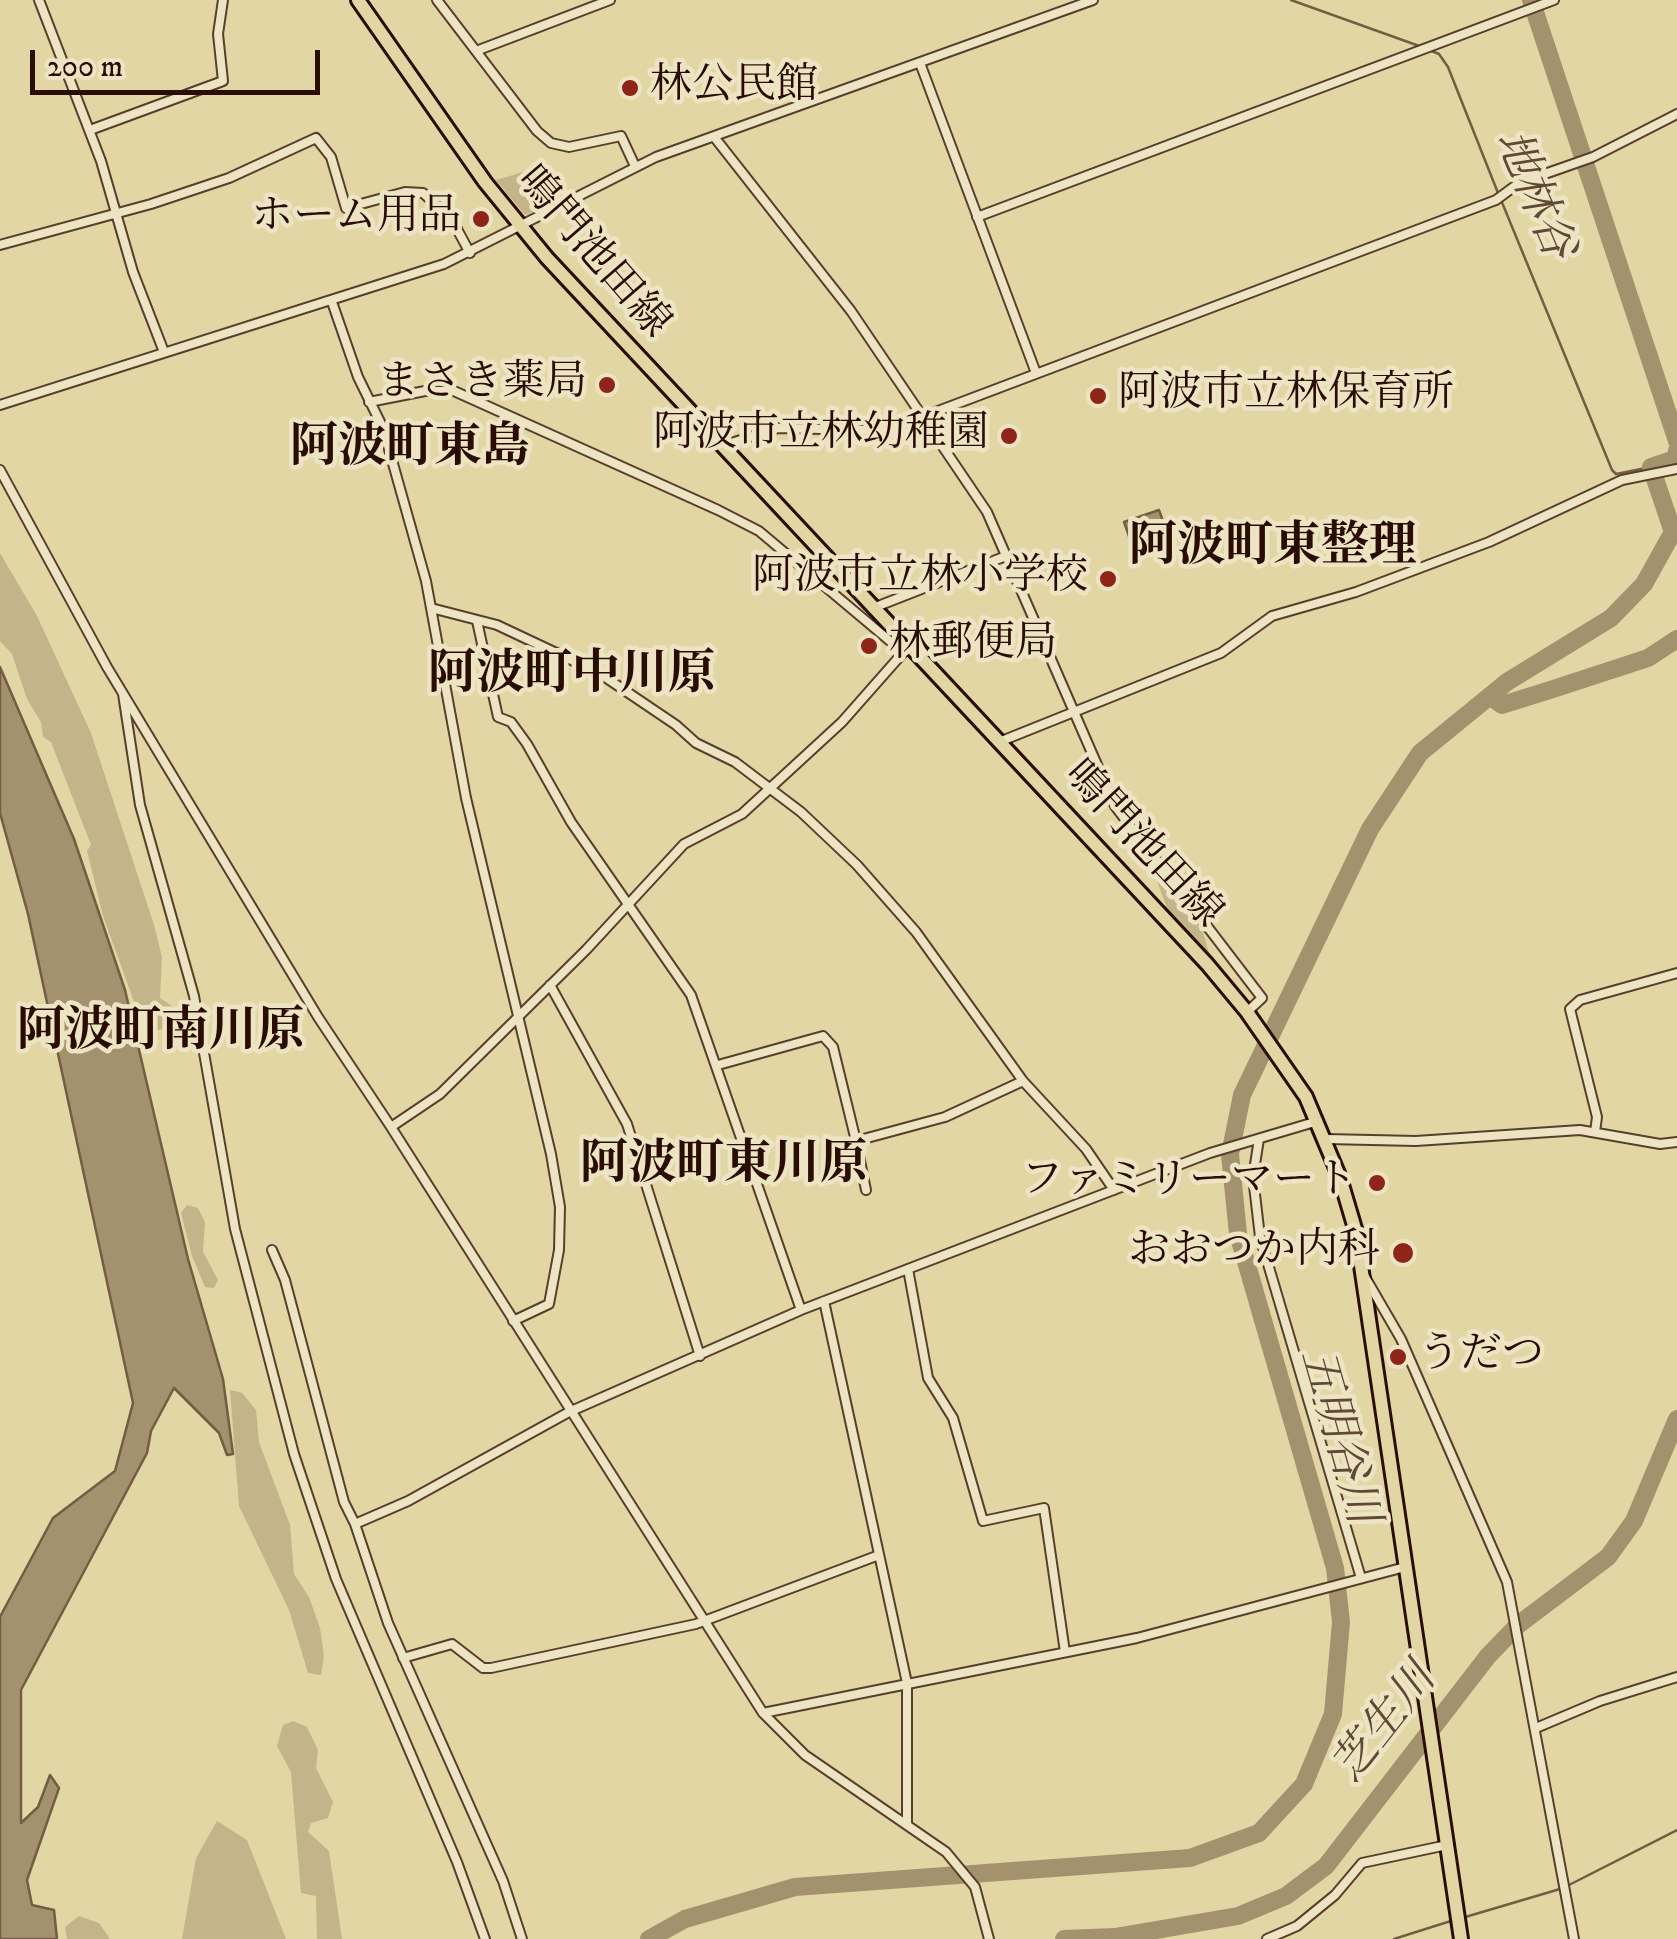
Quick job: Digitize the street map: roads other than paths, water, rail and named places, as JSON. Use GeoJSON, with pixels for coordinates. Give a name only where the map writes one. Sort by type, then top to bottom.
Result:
{"type":"FeatureCollection","features":[{"type":"Feature","properties":{"kind":"main road","name":"鳴門池田線"},"geometry":{"type":"LineString","coordinates":[[358,0],[522,227],[873,608],[906,649],[999,742],[1251,1018],[1318,1121],[1356,1232],[1459,1926]]}},
{"type":"Feature","properties":{"kind":"street"},"geometry":{"type":"LineString","coordinates":[[38,0],[90,130],[164,352]]}},
{"type":"Feature","properties":{"kind":"street"},"geometry":{"type":"LineString","coordinates":[[90,130],[224,81],[218,34],[224,0]]}},
{"type":"Feature","properties":{"kind":"street"},"geometry":{"type":"LineString","coordinates":[[437,0],[537,131],[551,143],[583,147],[621,136],[635,166]]}},
{"type":"Feature","properties":{"kind":"street"},"geometry":{"type":"LineString","coordinates":[[476,51],[610,0]]}},
{"type":"Feature","properties":{"kind":"street"},"geometry":{"type":"LineString","coordinates":[[0,405],[332,302],[470,253],[635,166],[1092,0]]}},
{"type":"Feature","properties":{"kind":"street"},"geometry":{"type":"LineString","coordinates":[[977,217],[1554,0]]}},
{"type":"Feature","properties":{"kind":"street"},"geometry":{"type":"LineString","coordinates":[[920,64],[1036,373]]}},
{"type":"Feature","properties":{"kind":"street"},"geometry":{"type":"LineString","coordinates":[[721,446],[778,428],[866,430],[924,416],[1500,196],[1677,114]]}},
{"type":"Feature","properties":{"kind":"street"},"geometry":{"type":"LineString","coordinates":[[0,245],[116,215],[229,178],[316,138],[331,157],[346,208],[405,192],[423,193],[450,218],[470,253]]}},
{"type":"Feature","properties":{"kind":"street"},"geometry":{"type":"LineString","coordinates":[[715,138],[852,311],[986,512],[1128,828],[1262,998],[1251,1018]]}},
{"type":"Feature","properties":{"kind":"street"},"geometry":{"type":"LineString","coordinates":[[332,302],[394,463],[431,608],[442,686],[551,1154],[560,1222],[549,1304],[512,1321]]}},
{"type":"Feature","properties":{"kind":"street"},"geometry":{"type":"LineString","coordinates":[[369,402],[454,391],[718,510],[759,531],[906,649],[842,722],[725,826],[699,832],[684,844],[550,986],[517,1014],[440,1094],[391,1127]]}},
{"type":"Feature","properties":{"kind":"street"},"geometry":{"type":"LineString","coordinates":[[999,742],[1222,653],[1272,616],[1356,592],[1476,547],[1622,480],[1677,468]]}},
{"type":"Feature","properties":{"kind":"street"},"geometry":{"type":"LineString","coordinates":[[0,470],[123,694],[318,1017],[763,1713],[805,1755],[952,1859],[975,1887],[989,1939]]}},
{"type":"Feature","properties":{"kind":"street"},"geometry":{"type":"LineString","coordinates":[[873,608],[1006,556]]}},
{"type":"Feature","properties":{"kind":"street"},"geometry":{"type":"LineString","coordinates":[[431,608],[497,624],[599,673],[676,724],[696,743],[735,762],[801,812],[893,904],[1023,1081],[1086,1149],[1114,1190]]}},
{"type":"Feature","properties":{"kind":"street"},"geometry":{"type":"LineString","coordinates":[[478,621],[498,716],[511,722],[527,744],[571,822],[691,995],[801,1310]]}},
{"type":"Feature","properties":{"kind":"street"},"geometry":{"type":"LineString","coordinates":[[123,694],[140,805],[194,996],[235,1228],[294,1454],[336,1579],[457,1862],[485,1939]]}},
{"type":"Feature","properties":{"kind":"street"},"geometry":{"type":"LineString","coordinates":[[1595,1132],[1596,1117],[1570,1009],[1580,1000],[1677,973]]}},
{"type":"Feature","properties":{"kind":"street"},"geometry":{"type":"LineString","coordinates":[[550,986],[626,1124],[700,1356]]}},
{"type":"Feature","properties":{"kind":"street"},"geometry":{"type":"LineString","coordinates":[[718,1064],[823,1036],[833,1047],[866,1190]]}},
{"type":"Feature","properties":{"kind":"street"},"geometry":{"type":"LineString","coordinates":[[856,1141],[945,1117],[1023,1081]]}},
{"type":"Feature","properties":{"kind":"street"},"geometry":{"type":"LineString","coordinates":[[355,1524],[408,1501],[569,1412],[801,1310],[1220,1150],[1318,1121]]}},
{"type":"Feature","properties":{"kind":"street"},"geometry":{"type":"LineString","coordinates":[[1326,1139],[1416,1141],[1554,1130],[1595,1132],[1660,1144],[1677,1142]]}},
{"type":"Feature","properties":{"kind":"street"},"geometry":{"type":"LineString","coordinates":[[1256,1140],[1253,1177],[1260,1237],[1359,1578]]}},
{"type":"Feature","properties":{"kind":"street"},"geometry":{"type":"LineString","coordinates":[[272,1250],[285,1280],[344,1502],[403,1658],[503,1882],[522,1939]]}},
{"type":"Feature","properties":{"kind":"street"},"geometry":{"type":"LineString","coordinates":[[908,1269],[928,1378],[952,1418],[983,1520],[1044,1508],[1066,1652]]}},
{"type":"Feature","properties":{"kind":"street"},"geometry":{"type":"LineString","coordinates":[[1362,1273],[1402,1340],[1508,1582],[1574,1939]]}},
{"type":"Feature","properties":{"kind":"street"},"geometry":{"type":"LineString","coordinates":[[824,1301],[907,1683],[906,1825]]}},
{"type":"Feature","properties":{"kind":"street"},"geometry":{"type":"LineString","coordinates":[[403,1658],[452,1644],[483,1668],[491,1668],[704,1621],[880,1555]]}},
{"type":"Feature","properties":{"kind":"street"},"geometry":{"type":"LineString","coordinates":[[763,1713],[1066,1652],[1405,1567]]}},
{"type":"Feature","properties":{"kind":"street"},"geometry":{"type":"LineString","coordinates":[[1536,1728],[1600,1701],[1677,1677]]}},
{"type":"Feature","properties":{"kind":"street"},"geometry":{"type":"LineString","coordinates":[[1267,1939],[1297,1926],[1335,1896],[1362,1863],[1448,1845]]}},
{"type":"Feature","properties":{"kind":"waterway","name":"地林谷"},"geometry":{"type":"LineString","coordinates":[[1291,0],[1422,47]]}},
{"type":"Feature","properties":{"kind":"waterway"},"geometry":{"type":"LineString","coordinates":[[1531,0],[1677,441]]}},
{"type":"Feature","properties":{"kind":"waterway"},"geometry":{"type":"LineString","coordinates":[[1535,13],[1540,11]]}},
{"type":"Feature","properties":{"kind":"waterway","name":"地林谷"},"geometry":{"type":"LineString","coordinates":[[1429,50],[1439,54],[1448,67],[1498,193]]}},
{"type":"Feature","properties":{"kind":"waterway","name":"地林谷"},"geometry":{"type":"LineString","coordinates":[[1501,200],[1612,470],[1616,474],[1651,467]]}},
{"type":"Feature","properties":{"kind":"waterway","name":"五明谷川"},"geometry":{"type":"LineString","coordinates":[[649,1939],[685,1919],[795,1887],[1190,1858],[1259,1833],[1304,1784],[1333,1714],[1341,1622],[1335,1568],[1238,1234],[1230,1154],[1242,1095],[1370,829],[1420,753],[1507,682],[1611,618],[1644,584],[1673,532],[1651,467],[1675,459],[1677,451]]}},
{"type":"Feature","properties":{"kind":"waterway","name":"五明谷川"},"geometry":{"type":"LineString","coordinates":[[1491,697],[1502,705],[1648,658],[1677,639]]}},
{"type":"Feature","properties":{"kind":"waterway","name":"芝生川"},"geometry":{"type":"LineString","coordinates":[[1064,1939],[1115,1937],[1238,1916],[1286,1896],[1326,1866],[1488,1656],[1518,1625],[1608,1557],[1634,1521],[1677,1419]]}},
{"type":"Feature","properties":{"kind":"waterway"},"geometry":{"type":"LineString","coordinates":[[1567,1886],[1677,1830]]}},
{"type":"Feature","properties":{"kind":"waterway"},"geometry":{"type":"LineString","coordinates":[[1462,1918],[1560,1889]]}},
{"type":"Feature","properties":{"kind":"waterway"},"geometry":{"type":"LineString","coordinates":[[1394,1939],[1454,1920]]}},
{"type":"Feature","properties":{"kind":"place","name":"林公民館"},"geometry":{"type":"Point","coordinates":[630,88]}},
{"type":"Feature","properties":{"kind":"place","name":"ホーム用品"},"geometry":{"type":"Point","coordinates":[481,219]}},
{"type":"Feature","properties":{"kind":"place","name":"まさき薬局"},"geometry":{"type":"Point","coordinates":[607,385]}},
{"type":"Feature","properties":{"kind":"place","name":"阿波市立林保育所"},"geometry":{"type":"Point","coordinates":[1098,396]}},
{"type":"Feature","properties":{"kind":"place","name":"阿波市立林幼稚園"},"geometry":{"type":"Point","coordinates":[1009,436]}},
{"type":"Feature","properties":{"kind":"place","name":"阿波市立林小学校"},"geometry":{"type":"Point","coordinates":[1108,579]}},
{"type":"Feature","properties":{"kind":"place","name":"林郵便局"},"geometry":{"type":"Point","coordinates":[869,646]}},
{"type":"Feature","properties":{"kind":"place","name":"ファミリーマート"},"geometry":{"type":"Point","coordinates":[1377,1183]}},
{"type":"Feature","properties":{"kind":"place","name":"おおつか内科"},"geometry":{"type":"Point","coordinates":[1403,1253]}},
{"type":"Feature","properties":{"kind":"place","name":"うだつ"},"geometry":{"type":"Point","coordinates":[1398,1357]}},
{"type":"Feature","properties":{"kind":"district","name":"阿波町東島"},"geometry":{"type":"Point","coordinates":[410,451]}},
{"type":"Feature","properties":{"kind":"district","name":"阿波町東整理"},"geometry":{"type":"Point","coordinates":[1273,550]}},
{"type":"Feature","properties":{"kind":"district","name":"阿波町中川原"},"geometry":{"type":"Point","coordinates":[572,678]}},
{"type":"Feature","properties":{"kind":"district","name":"阿波町南川原"},"geometry":{"type":"Point","coordinates":[161,1035]}},
{"type":"Feature","properties":{"kind":"district","name":"阿波町東川原"},"geometry":{"type":"Point","coordinates":[724,1168]}}]}
